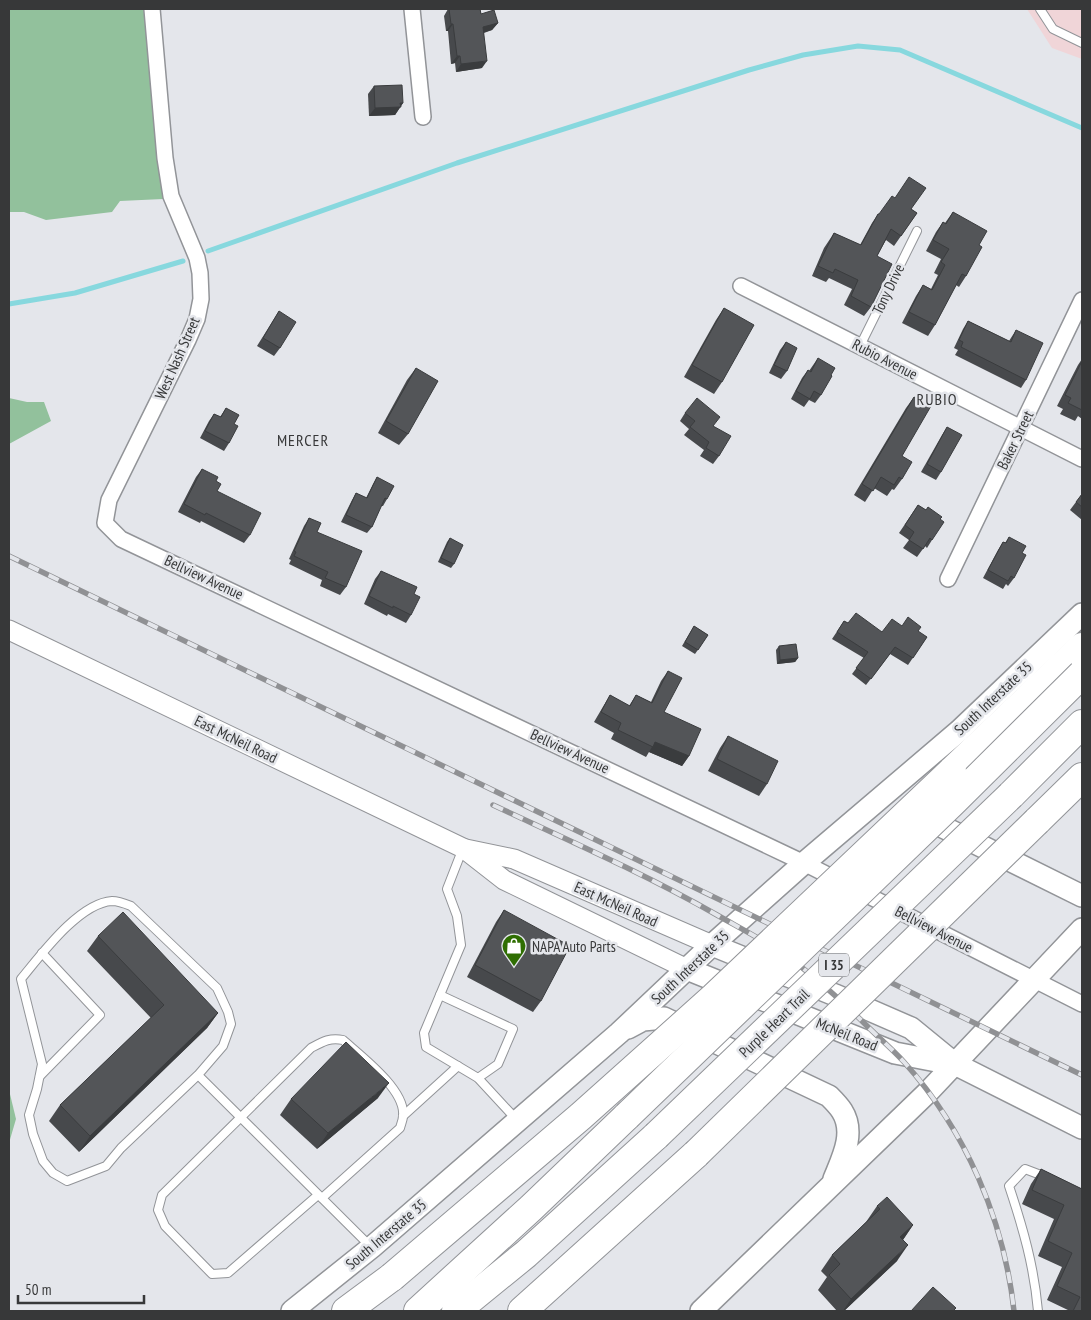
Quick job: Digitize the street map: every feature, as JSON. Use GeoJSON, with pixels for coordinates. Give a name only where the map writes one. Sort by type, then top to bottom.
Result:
{"type":"FeatureCollection","features":[{"type":"Feature","properties":{"kind":"highway"},"geometry":{"type":"LineString","coordinates":[[346,1311],[392,1277],[581,1116],[714,997],[1082,647]]}},
{"type":"Feature","properties":{"kind":"highway"},"geometry":{"type":"LineString","coordinates":[[418,1311],[531,1208],[627,1116],[888,865],[1082,674]]}},
{"type":"Feature","properties":{"kind":"highway","name":"Purple Heart Trail"},"geometry":{"type":"LineString","coordinates":[[456,1311],[526,1254],[656,1136],[1011,795],[1082,724]]}},
{"type":"Feature","properties":{"kind":"highway","name":"I 35"},"geometry":{"type":"LineString","coordinates":[[522,1311],[696,1154],[1082,777]]}},
{"type":"Feature","properties":{"kind":"main road","name":"South Interstate 35"},"geometry":{"type":"LineString","coordinates":[[292,1311],[372,1247],[619,1033],[712,945],[804,863],[959,730],[1082,614]]}},
{"type":"Feature","properties":{"kind":"main road"},"geometry":{"type":"LineString","coordinates":[[959,730],[934,778],[930,798],[934,814],[943,827],[1082,896]]}},
{"type":"Feature","properties":{"kind":"main road"},"geometry":{"type":"LineString","coordinates":[[701,1311],[831,1187],[955,1064],[1082,929]]}},
{"type":"Feature","properties":{"kind":"main road","name":"McNeil Road"},"geometry":{"type":"LineString","coordinates":[[712,945],[911,1028],[955,1064],[1082,1128]]}},
{"type":"Feature","properties":{"kind":"main road","name":"McNeil Road"},"geometry":{"type":"LineString","coordinates":[[687,969],[895,1053],[955,1064]]}},
{"type":"Feature","properties":{"kind":"main road"},"geometry":{"type":"LineString","coordinates":[[619,1033],[643,1020],[664,1018],[830,1096],[846,1117],[848,1144],[831,1187]]}},
{"type":"Feature","properties":{"kind":"street","name":"West Nash Street"},"geometry":{"type":"LineString","coordinates":[[105,523],[109,500],[188,340],[197,319],[201,299],[200,273],[197,258],[171,196],[165,158],[152,9]]}},
{"type":"Feature","properties":{"kind":"street"},"geometry":{"type":"LineString","coordinates":[[412,9],[423,117]]}},
{"type":"Feature","properties":{"kind":"street","name":"Rubio Avenue"},"geometry":{"type":"LineString","coordinates":[[741,286],[1082,459]]}},
{"type":"Feature","properties":{"kind":"street","name":"Baker Street"},"geometry":{"type":"LineString","coordinates":[[948,579],[1082,300]]}},
{"type":"Feature","properties":{"kind":"street","name":"Bellview Avenue"},"geometry":{"type":"LineString","coordinates":[[105,523],[121,539],[804,863],[1082,1004]]}},
{"type":"Feature","properties":{"kind":"street","name":"East McNeil Road"},"geometry":{"type":"LineString","coordinates":[[9,630],[463,848],[504,880],[687,969]]}},
{"type":"Feature","properties":{"kind":"street","name":"East McNeil Road"},"geometry":{"type":"LineString","coordinates":[[463,848],[514,859],[712,945]]}},
{"type":"Feature","properties":{"kind":"lane"},"geometry":{"type":"LineString","coordinates":[[1040,9],[1053,29],[1082,43]]}},
{"type":"Feature","properties":{"kind":"lane","name":"Tony Drive"},"geometry":{"type":"LineString","coordinates":[[860,346],[917,231]]}},
{"type":"Feature","properties":{"kind":"lane"},"geometry":{"type":"LineString","coordinates":[[463,848],[447,889],[457,916],[461,946],[424,1033],[426,1047],[478,1078],[517,1121]]}},
{"type":"Feature","properties":{"kind":"lane"},"geometry":{"type":"LineString","coordinates":[[112,901],[131,906],[217,988],[228,1012],[232,1024],[223,1046],[198,1075],[122,1148],[106,1166],[67,1181],[53,1173],[43,1161],[33,1134],[29,1115],[42,1064],[21,979],[61,931],[92,908],[112,901]]}},
{"type":"Feature","properties":{"kind":"lane"},"geometry":{"type":"LineString","coordinates":[[40,1076],[100,1015],[42,954]]}},
{"type":"Feature","properties":{"kind":"lane"},"geometry":{"type":"LineString","coordinates":[[440,995],[513,1029],[498,1064],[478,1078]]}},
{"type":"Feature","properties":{"kind":"lane"},"geometry":{"type":"LineString","coordinates":[[335,1038],[343,1040],[390,1084],[402,1107],[403,1116],[400,1128],[228,1273],[212,1274],[165,1226],[158,1210],[162,1195],[311,1048],[322,1041],[335,1038]]}},
{"type":"Feature","properties":{"kind":"lane"},"geometry":{"type":"LineString","coordinates":[[403,1116],[458,1066]]}},
{"type":"Feature","properties":{"kind":"lane"},"geometry":{"type":"LineString","coordinates":[[198,1075],[372,1247]]}},
{"type":"Feature","properties":{"kind":"lane"},"geometry":{"type":"LineString","coordinates":[[1038,1311],[1035,1280],[1022,1224],[1009,1186],[1025,1168],[1057,1181]]}},
{"type":"Feature","properties":{"kind":"shaded area"},"geometry":{"type":"Polygon","coordinates":[[[1027,9],[1082,9],[1082,59],[1052,48],[1027,9]]]}},
{"type":"Feature","properties":{"kind":"green space"},"geometry":{"type":"Polygon","coordinates":[[[9,9],[147,9],[163,199],[120,201],[112,212],[46,220],[24,212],[9,212],[9,9]]]}},
{"type":"Feature","properties":{"kind":"green space"},"geometry":{"type":"Polygon","coordinates":[[[9,398],[27,402],[44,402],[51,421],[9,444],[9,398]]]}},
{"type":"Feature","properties":{"kind":"green space"},"geometry":{"type":"Polygon","coordinates":[[[9,1090],[16,1119],[9,1143],[9,1090]]]}},
{"type":"Feature","properties":{"kind":"building"},"geometry":{"type":"Polygon","coordinates":[[[449,9],[480,9],[481,14],[494,10],[498,23],[483,27],[487,61],[461,64],[460,56],[457,56],[449,9]]]}},
{"type":"Feature","properties":{"kind":"building"},"geometry":{"type":"Polygon","coordinates":[[[402,85],[403,103],[400,103],[401,107],[375,108],[374,86],[402,85]]]}},
{"type":"Feature","properties":{"kind":"building"},"geometry":{"type":"Polygon","coordinates":[[[909,177],[926,188],[911,209],[917,213],[901,236],[891,229],[877,256],[892,264],[871,307],[851,296],[858,280],[835,269],[833,273],[818,266],[834,233],[861,245],[878,214],[892,196],[895,198],[909,177]]]}},
{"type":"Feature","properties":{"kind":"building"},"geometry":{"type":"Polygon","coordinates":[[[953,212],[987,231],[979,245],[982,247],[966,276],[962,274],[935,325],[909,312],[923,285],[932,290],[945,265],[941,262],[949,249],[933,240],[943,222],[946,224],[953,212]]]}},
{"type":"Feature","properties":{"kind":"building"},"geometry":{"type":"Polygon","coordinates":[[[724,308],[754,325],[722,382],[692,365],[724,308]]]}},
{"type":"Feature","properties":{"kind":"building"},"geometry":{"type":"Polygon","coordinates":[[[279,311],[296,322],[280,348],[263,338],[279,311]]]}},
{"type":"Feature","properties":{"kind":"building"},"geometry":{"type":"Polygon","coordinates":[[[968,321],[1011,342],[1016,330],[1043,343],[1026,380],[961,347],[963,342],[959,340],[968,321]]]}},
{"type":"Feature","properties":{"kind":"building"},"geometry":{"type":"Polygon","coordinates":[[[786,342],[797,348],[787,371],[774,365],[786,342]]]}},
{"type":"Feature","properties":{"kind":"building"},"geometry":{"type":"Polygon","coordinates":[[[818,358],[835,368],[821,395],[814,391],[810,399],[796,391],[808,370],[811,372],[818,358]]]}},
{"type":"Feature","properties":{"kind":"building"},"geometry":{"type":"Polygon","coordinates":[[[1082,361],[1082,410],[1068,403],[1071,398],[1065,395],[1082,361]]]}},
{"type":"Feature","properties":{"kind":"building"},"geometry":{"type":"Polygon","coordinates":[[[416,368],[438,381],[408,434],[386,421],[416,368]]]}},
{"type":"Feature","properties":{"kind":"building"},"geometry":{"type":"Polygon","coordinates":[[[914,397],[931,406],[902,456],[912,462],[902,479],[899,477],[894,485],[881,477],[873,491],[862,484],[914,397]]]}},
{"type":"Feature","properties":{"kind":"building"},"geometry":{"type":"Polygon","coordinates":[[[697,398],[720,417],[713,426],[731,436],[719,456],[706,448],[709,442],[690,427],[695,421],[685,413],[697,398]]]}},
{"type":"Feature","properties":{"kind":"building"},"geometry":{"type":"Polygon","coordinates":[[[226,408],[239,415],[234,424],[238,426],[229,443],[205,431],[214,414],[221,417],[226,408]]]}},
{"type":"Feature","properties":{"kind":"building"},"geometry":{"type":"Polygon","coordinates":[[[947,427],[962,435],[941,472],[927,464],[947,427]]]}},
{"type":"Feature","properties":{"kind":"building"},"geometry":{"type":"Polygon","coordinates":[[[202,469],[218,477],[216,481],[221,484],[217,491],[261,513],[250,535],[184,504],[202,469]]]}},
{"type":"Feature","properties":{"kind":"building"},"geometry":{"type":"Polygon","coordinates":[[[377,477],[394,486],[387,499],[385,498],[372,527],[346,515],[356,493],[367,498],[377,477]]]}},
{"type":"Feature","properties":{"kind":"building"},"geometry":{"type":"Polygon","coordinates":[[[1082,494],[1082,507],[1076,502],[1082,494]]]}},
{"type":"Feature","properties":{"kind":"building"},"geometry":{"type":"Polygon","coordinates":[[[918,505],[926,510],[928,507],[942,517],[940,519],[944,522],[932,540],[930,538],[923,549],[909,540],[914,532],[905,525],[918,505]]]}},
{"type":"Feature","properties":{"kind":"building"},"geometry":{"type":"Polygon","coordinates":[[[309,518],[321,523],[317,532],[362,551],[346,587],[325,578],[328,572],[294,556],[296,552],[294,551],[309,518]]]}},
{"type":"Feature","properties":{"kind":"building"},"geometry":{"type":"Polygon","coordinates":[[[1009,537],[1026,546],[1022,553],[1026,555],[1014,578],[1011,576],[1008,581],[988,570],[1003,542],[1006,543],[1009,537]]]}},
{"type":"Feature","properties":{"kind":"building"},"geometry":{"type":"Polygon","coordinates":[[[450,538],[463,545],[454,564],[441,558],[450,538]]]}},
{"type":"Feature","properties":{"kind":"building"},"geometry":{"type":"Polygon","coordinates":[[[381,571],[417,587],[414,594],[420,597],[411,615],[369,596],[381,571]]]}},
{"type":"Feature","properties":{"kind":"building"},"geometry":{"type":"Polygon","coordinates":[[[856,613],[882,632],[892,619],[902,626],[908,617],[921,627],[918,631],[927,637],[913,658],[895,647],[871,679],[856,668],[868,652],[837,632],[844,621],[848,623],[856,613]]]}},
{"type":"Feature","properties":{"kind":"building"},"geometry":{"type":"Polygon","coordinates":[[[694,626],[708,635],[698,650],[685,642],[694,626]]]}},
{"type":"Feature","properties":{"kind":"building"},"geometry":{"type":"Polygon","coordinates":[[[796,644],[798,658],[780,660],[779,646],[796,644]]]}},
{"type":"Feature","properties":{"kind":"building"},"geometry":{"type":"Polygon","coordinates":[[[668,671],[682,678],[664,712],[701,729],[689,756],[655,742],[653,747],[618,730],[621,723],[601,712],[610,695],[630,706],[636,695],[652,703],[668,671]]]}},
{"type":"Feature","properties":{"kind":"building"},"geometry":{"type":"Polygon","coordinates":[[[728,736],[778,761],[767,784],[717,759],[728,736]]]}},
{"type":"Feature","properties":{"kind":"building","name":"NAPA Auto Parts"},"geometry":{"type":"Polygon","coordinates":[[[504,910],[570,946],[541,1001],[475,965],[504,910]]]}},
{"type":"Feature","properties":{"kind":"building"},"geometry":{"type":"Polygon","coordinates":[[[123,912],[218,1013],[90,1136],[60,1105],[164,1005],[98,936],[123,912]]]}},
{"type":"Feature","properties":{"kind":"building"},"geometry":{"type":"Polygon","coordinates":[[[346,1042],[389,1083],[328,1133],[291,1099],[346,1042]]]}},
{"type":"Feature","properties":{"kind":"building"},"geometry":{"type":"Polygon","coordinates":[[[1041,1169],[1082,1189],[1082,1311],[1073,1311],[1080,1297],[1057,1286],[1072,1253],[1048,1241],[1064,1205],[1032,1190],[1041,1169]]]}},
{"type":"Feature","properties":{"kind":"building"},"geometry":{"type":"Polygon","coordinates":[[[887,1197],[913,1225],[900,1237],[908,1245],[851,1299],[829,1275],[840,1264],[832,1255],[880,1209],[877,1206],[887,1197]]]}},
{"type":"Feature","properties":{"kind":"building"},"geometry":{"type":"Polygon","coordinates":[[[933,1287],[956,1308],[953,1311],[911,1311],[933,1287]]]}},
{"type":"Feature","properties":{"kind":"waterway"},"geometry":{"type":"LineString","coordinates":[[208,251],[457,163],[749,70],[803,55],[858,46],[900,50],[1082,128]]}},
{"type":"Feature","properties":{"kind":"waterway"},"geometry":{"type":"LineString","coordinates":[[9,304],[75,293],[183,261]]}},
{"type":"Feature","properties":{"kind":"railway"},"geometry":{"type":"LineString","coordinates":[[9,556],[1082,1075]]}},
{"type":"Feature","properties":{"kind":"railway"},"geometry":{"type":"LineString","coordinates":[[493,805],[662,885],[768,944],[795,962],[846,1005],[895,1052],[926,1089],[946,1117],[978,1178],[991,1210],[1001,1243],[1014,1311]]}},
{"type":"Feature","properties":{"kind":"place","name":"NAPA Auto Parts"},"geometry":{"type":"Point","coordinates":[514,967]}},
{"type":"Feature","properties":{"kind":"district","name":"RUBIO"},"geometry":{"type":"Point","coordinates":[937,399]}},
{"type":"Feature","properties":{"kind":"district","name":"MERCER"},"geometry":{"type":"Point","coordinates":[303,440]}}]}
